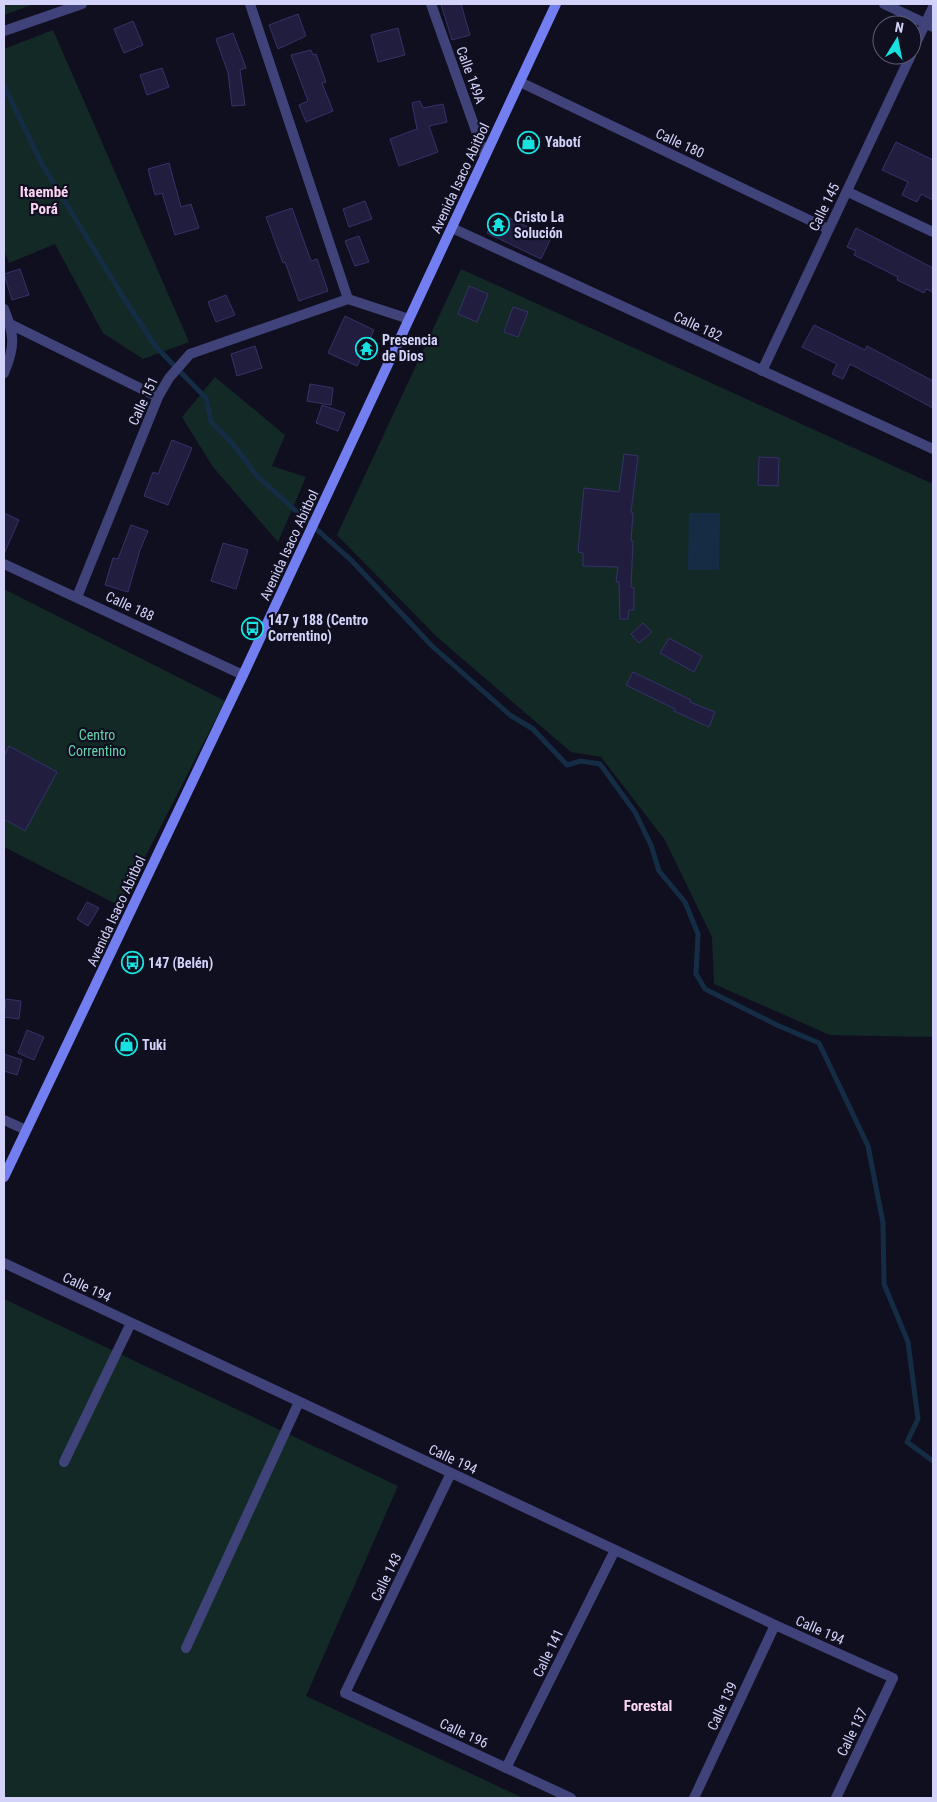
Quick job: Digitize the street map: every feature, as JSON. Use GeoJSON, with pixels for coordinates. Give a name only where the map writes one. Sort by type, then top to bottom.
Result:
{"type":"FeatureCollection","features":[{"type":"Feature","properties":{"kind":"main road","name":"Avenida Isaco Abitbol"},"geometry":{"type":"LineString","coordinates":[[4,1177],[300,554],[556,4]]}},
{"type":"Feature","properties":{"kind":"street"},"geometry":{"type":"LineString","coordinates":[[48,4],[51,15]]}},
{"type":"Feature","properties":{"kind":"street"},"geometry":{"type":"LineString","coordinates":[[4,32],[82,4]]}},
{"type":"Feature","properties":{"kind":"street"},"geometry":{"type":"LineString","coordinates":[[250,4],[348,299],[409,319]]}},
{"type":"Feature","properties":{"kind":"street","name":"Calle 149A"},"geometry":{"type":"LineString","coordinates":[[431,4],[485,156]]}},
{"type":"Feature","properties":{"kind":"street"},"geometry":{"type":"LineString","coordinates":[[884,4],[929,26]]}},
{"type":"Feature","properties":{"kind":"street","name":"Calle 145"},"geometry":{"type":"LineString","coordinates":[[922,37],[929,26],[933,7]]}},
{"type":"Feature","properties":{"kind":"street","name":"Calle 145"},"geometry":{"type":"LineString","coordinates":[[762,370],[828,229],[848,192],[906,65]]}},
{"type":"Feature","properties":{"kind":"street","name":"Calle 180"},"geometry":{"type":"LineString","coordinates":[[520,82],[828,229]]}},
{"type":"Feature","properties":{"kind":"street"},"geometry":{"type":"LineString","coordinates":[[848,192],[933,232]]}},
{"type":"Feature","properties":{"kind":"street","name":"Calle 182"},"geometry":{"type":"LineString","coordinates":[[452,228],[933,449]]}},
{"type":"Feature","properties":{"kind":"street","name":"Calle 151"},"geometry":{"type":"LineString","coordinates":[[77,597],[158,397],[169,378],[190,354],[348,299]]}},
{"type":"Feature","properties":{"kind":"street"},"geometry":{"type":"LineString","coordinates":[[4,308],[12,325],[12,352],[4,373]]}},
{"type":"Feature","properties":{"kind":"street"},"geometry":{"type":"LineString","coordinates":[[12,325],[158,397]]}},
{"type":"Feature","properties":{"kind":"street","name":"Calle 188"},"geometry":{"type":"LineString","coordinates":[[4,564],[243,675]]}},
{"type":"Feature","properties":{"kind":"street"},"geometry":{"type":"LineString","coordinates":[[4,1120],[26,1130]]}},
{"type":"Feature","properties":{"kind":"street","name":"Calle 194"},"geometry":{"type":"LineString","coordinates":[[4,1262],[451,1474],[893,1678]]}},
{"type":"Feature","properties":{"kind":"street"},"geometry":{"type":"LineString","coordinates":[[64,1462],[131,1323]]}},
{"type":"Feature","properties":{"kind":"street"},"geometry":{"type":"LineString","coordinates":[[186,1648],[299,1402]]}},
{"type":"Feature","properties":{"kind":"street","name":"Calle 143"},"geometry":{"type":"LineString","coordinates":[[345,1693],[451,1474]]}},
{"type":"Feature","properties":{"kind":"street","name":"Calle 141"},"geometry":{"type":"LineString","coordinates":[[506,1768],[615,1550]]}},
{"type":"Feature","properties":{"kind":"street","name":"Calle 139"},"geometry":{"type":"LineString","coordinates":[[694,1798],[776,1625]]}},
{"type":"Feature","properties":{"kind":"street","name":"Calle 137"},"geometry":{"type":"LineString","coordinates":[[836,1798],[893,1678]]}},
{"type":"Feature","properties":{"kind":"street","name":"Calle 196"},"geometry":{"type":"LineString","coordinates":[[345,1693],[571,1798]]}},
{"type":"Feature","properties":{"kind":"green space"},"geometry":{"type":"Polygon","coordinates":[[[4,4],[34,4],[4,15],[4,4]]]}},
{"type":"Feature","properties":{"kind":"green space"},"geometry":{"type":"Polygon","coordinates":[[[53,30],[189,342],[143,359],[103,333],[55,244],[9,263],[4,250],[4,49],[53,30]]]}},
{"type":"Feature","properties":{"kind":"green space"},"geometry":{"type":"Polygon","coordinates":[[[461,269],[933,484],[933,1037],[830,1035],[714,984],[712,937],[665,840],[601,757],[571,752],[437,637],[337,535],[461,269]]]}},
{"type":"Feature","properties":{"kind":"green space"},"geometry":{"type":"Polygon","coordinates":[[[215,377],[285,435],[272,466],[306,477],[278,542],[213,467],[182,417],[215,377]]]}},
{"type":"Feature","properties":{"kind":"green space","name":"Centro Correntino"},"geometry":{"type":"Polygon","coordinates":[[[4,589],[225,701],[120,906],[4,847],[4,589]]]}},
{"type":"Feature","properties":{"kind":"green space"},"geometry":{"type":"Polygon","coordinates":[[[4,1299],[398,1486],[306,1696],[523,1798],[4,1798],[4,1299]]]}},
{"type":"Feature","properties":{"kind":"water"},"geometry":{"type":"Polygon","coordinates":[[[689,513],[720,513],[719,570],[688,570],[689,513]]]}},
{"type":"Feature","properties":{"kind":"building"},"geometry":{"type":"Polygon","coordinates":[[[441,4],[461,4],[470,35],[452,40],[441,4]]]}},
{"type":"Feature","properties":{"kind":"building"},"geometry":{"type":"Polygon","coordinates":[[[298,14],[306,36],[278,49],[269,25],[298,14]]]}},
{"type":"Feature","properties":{"kind":"building"},"geometry":{"type":"Polygon","coordinates":[[[133,21],[143,45],[124,53],[114,29],[133,21]]]}},
{"type":"Feature","properties":{"kind":"building"},"geometry":{"type":"Polygon","coordinates":[[[398,28],[405,55],[378,62],[371,35],[398,28]]]}},
{"type":"Feature","properties":{"kind":"building"},"geometry":{"type":"Polygon","coordinates":[[[233,33],[246,68],[240,70],[245,105],[232,106],[228,73],[216,39],[233,33]]]}},
{"type":"Feature","properties":{"kind":"building"},"geometry":{"type":"Polygon","coordinates":[[[311,50],[313,55],[316,54],[326,82],[322,83],[333,111],[306,122],[299,105],[308,101],[291,55],[311,50]]]}},
{"type":"Feature","properties":{"kind":"building"},"geometry":{"type":"Polygon","coordinates":[[[162,68],[169,87],[147,95],[140,75],[162,68]]]}},
{"type":"Feature","properties":{"kind":"building"},"geometry":{"type":"Polygon","coordinates":[[[420,101],[423,108],[443,104],[447,122],[429,126],[438,152],[399,166],[390,139],[417,129],[412,103],[420,101]]]}},
{"type":"Feature","properties":{"kind":"building"},"geometry":{"type":"Polygon","coordinates":[[[896,142],[933,160],[933,200],[921,194],[917,202],[902,195],[908,182],[882,170],[896,142]]]}},
{"type":"Feature","properties":{"kind":"building"},"geometry":{"type":"Polygon","coordinates":[[[169,163],[181,207],[191,204],[199,228],[175,235],[162,193],[155,195],[148,169],[169,163]]]}},
{"type":"Feature","properties":{"kind":"building"},"geometry":{"type":"Polygon","coordinates":[[[365,201],[372,219],[349,227],[343,209],[365,201]]]}},
{"type":"Feature","properties":{"kind":"building"},"geometry":{"type":"Polygon","coordinates":[[[292,208],[311,261],[317,259],[328,291],[299,301],[266,217],[292,208]]]}},
{"type":"Feature","properties":{"kind":"building"},"geometry":{"type":"Polygon","coordinates":[[[497,212],[551,238],[541,259],[487,233],[497,212]]]}},
{"type":"Feature","properties":{"kind":"building"},"geometry":{"type":"Polygon","coordinates":[[[856,228],[933,268],[933,292],[926,289],[924,293],[897,280],[898,277],[854,255],[856,251],[847,247],[856,228]]]}},
{"type":"Feature","properties":{"kind":"building"},"geometry":{"type":"Polygon","coordinates":[[[359,236],[369,262],[355,266],[345,241],[359,236]]]}},
{"type":"Feature","properties":{"kind":"building"},"geometry":{"type":"Polygon","coordinates":[[[20,269],[29,295],[12,300],[4,274],[20,269]]]}},
{"type":"Feature","properties":{"kind":"building"},"geometry":{"type":"Polygon","coordinates":[[[469,286],[488,294],[477,322],[458,314],[469,286]]]}},
{"type":"Feature","properties":{"kind":"building"},"geometry":{"type":"Polygon","coordinates":[[[226,295],[235,315],[216,322],[208,302],[226,295]]]}},
{"type":"Feature","properties":{"kind":"building"},"geometry":{"type":"Polygon","coordinates":[[[513,307],[528,312],[518,337],[504,332],[513,307]]]}},
{"type":"Feature","properties":{"kind":"building"},"geometry":{"type":"Polygon","coordinates":[[[345,316],[374,330],[357,366],[328,353],[345,316]]]}},
{"type":"Feature","properties":{"kind":"building"},"geometry":{"type":"Polygon","coordinates":[[[814,325],[865,350],[867,346],[933,381],[933,408],[850,364],[843,379],[832,374],[837,364],[802,347],[814,325]]]}},
{"type":"Feature","properties":{"kind":"building"},"geometry":{"type":"Polygon","coordinates":[[[255,346],[262,368],[237,376],[231,354],[255,346]]]}},
{"type":"Feature","properties":{"kind":"building"},"geometry":{"type":"Polygon","coordinates":[[[310,384],[333,388],[331,405],[307,401],[310,384]]]}},
{"type":"Feature","properties":{"kind":"building"},"geometry":{"type":"Polygon","coordinates":[[[322,405],[345,413],[338,431],[316,423],[322,405]]]}},
{"type":"Feature","properties":{"kind":"building"},"geometry":{"type":"Polygon","coordinates":[[[172,440],[192,448],[168,505],[144,496],[153,472],[158,474],[172,440]]]}},
{"type":"Feature","properties":{"kind":"building"},"geometry":{"type":"Polygon","coordinates":[[[624,454],[638,456],[631,512],[633,513],[631,541],[633,541],[631,587],[634,588],[634,610],[629,610],[628,619],[620,619],[619,582],[616,582],[618,567],[583,566],[583,553],[578,552],[584,488],[619,492],[624,454]]]}},
{"type":"Feature","properties":{"kind":"building"},"geometry":{"type":"Polygon","coordinates":[[[759,457],[779,458],[778,486],[758,485],[759,457]]]}},
{"type":"Feature","properties":{"kind":"building"},"geometry":{"type":"Polygon","coordinates":[[[4,513],[19,520],[4,554],[4,513]]]}},
{"type":"Feature","properties":{"kind":"building"},"geometry":{"type":"Polygon","coordinates":[[[131,525],[148,531],[140,550],[128,592],[105,585],[113,558],[118,559],[131,525]]]}},
{"type":"Feature","properties":{"kind":"building"},"geometry":{"type":"Polygon","coordinates":[[[223,543],[248,550],[236,589],[211,581],[223,543]]]}},
{"type":"Feature","properties":{"kind":"building"},"geometry":{"type":"Polygon","coordinates":[[[643,623],[652,632],[639,643],[631,634],[643,623]]]}},
{"type":"Feature","properties":{"kind":"building"},"geometry":{"type":"Polygon","coordinates":[[[669,638],[702,656],[694,672],[660,653],[669,638]]]}},
{"type":"Feature","properties":{"kind":"building"},"geometry":{"type":"Polygon","coordinates":[[[633,672],[691,700],[690,702],[715,712],[709,727],[674,711],[675,709],[626,685],[633,672]]]}},
{"type":"Feature","properties":{"kind":"building"},"geometry":{"type":"Polygon","coordinates":[[[9,746],[57,772],[25,831],[4,819],[4,756],[9,746]]]}},
{"type":"Feature","properties":{"kind":"building"},"geometry":{"type":"Polygon","coordinates":[[[87,902],[99,908],[88,926],[77,919],[87,902]]]}},
{"type":"Feature","properties":{"kind":"building"},"geometry":{"type":"Polygon","coordinates":[[[6,999],[21,1001],[19,1019],[4,1017],[6,999]]]}},
{"type":"Feature","properties":{"kind":"building"},"geometry":{"type":"Polygon","coordinates":[[[27,1030],[44,1037],[34,1060],[18,1053],[27,1030]]]}},
{"type":"Feature","properties":{"kind":"building"},"geometry":{"type":"Polygon","coordinates":[[[4,1054],[22,1060],[17,1075],[4,1071],[4,1054]]]}},
{"type":"Feature","properties":{"kind":"waterway"},"geometry":{"type":"LineString","coordinates":[[4,86],[42,164],[125,300],[156,347],[206,398],[211,422],[233,444],[258,477],[352,561],[432,646],[510,715],[533,729],[567,765],[581,761],[600,764],[635,812],[651,845],[659,871],[685,902],[698,934],[696,974],[705,989],[779,1026],[819,1043],[868,1146],[883,1223],[884,1284],[908,1342],[918,1419],[907,1442],[933,1461]]}},
{"type":"Feature","properties":{"kind":"place","name":"Yabotí"},"geometry":{"type":"Point","coordinates":[529,142]}},
{"type":"Feature","properties":{"kind":"place","name":"Cristo La Solución"},"geometry":{"type":"Point","coordinates":[498,225]}},
{"type":"Feature","properties":{"kind":"place","name":"Presencia de Dios"},"geometry":{"type":"Point","coordinates":[366,348]}},
{"type":"Feature","properties":{"kind":"place","name":"147 y 188 (Centro Correntino)"},"geometry":{"type":"Point","coordinates":[252,628]}},
{"type":"Feature","properties":{"kind":"place","name":"147 (Belén)"},"geometry":{"type":"Point","coordinates":[132,963]}},
{"type":"Feature","properties":{"kind":"place","name":"Tuki"},"geometry":{"type":"Point","coordinates":[126,1045]}},
{"type":"Feature","properties":{"kind":"district","name":"Itaembé Porá"},"geometry":{"type":"Point","coordinates":[44,200]}},
{"type":"Feature","properties":{"kind":"district","name":"Forestal"},"geometry":{"type":"Point","coordinates":[648,1706]}}]}
